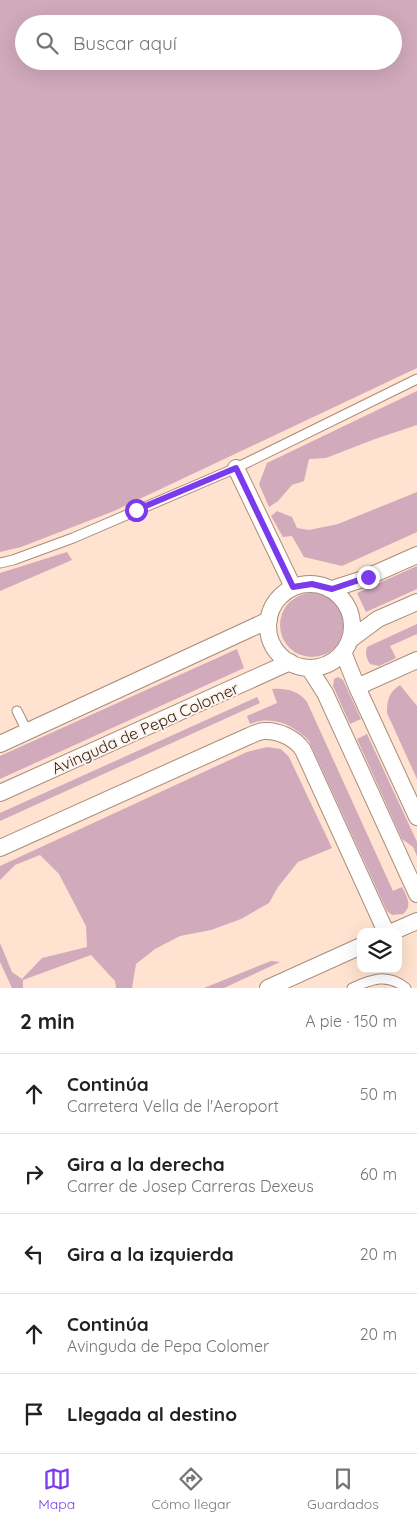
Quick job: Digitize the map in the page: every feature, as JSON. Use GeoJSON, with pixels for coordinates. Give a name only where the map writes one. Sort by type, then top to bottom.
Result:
{"type":"FeatureCollection","features":[{"type":"Feature","properties":{"kind":"street"},"geometry":{"type":"LineString","coordinates":[[236,468],[293,587]]}},
{"type":"Feature","properties":{"kind":"street"},"geometry":{"type":"LineString","coordinates":[[332,589],[363,579],[417,555]]}},
{"type":"Feature","properties":{"kind":"street"},"geometry":{"type":"LineString","coordinates":[[417,602],[378,619],[347,646],[328,664],[309,668],[290,662],[275,648],[269,635],[271,610],[280,596],[293,587],[312,584],[332,589],[343,598],[350,610],[353,628],[347,646],[357,687],[417,817]]}},
{"type":"Feature","properties":{"kind":"street"},"geometry":{"type":"LineString","coordinates":[[0,744],[269,620]]}},
{"type":"Feature","properties":{"kind":"street"},"geometry":{"type":"LineString","coordinates":[[357,687],[417,660]]}},
{"type":"Feature","properties":{"kind":"street","name":"Avinguda de Pepa Colomer"},"geometry":{"type":"LineString","coordinates":[[0,793],[290,662]]}},
{"type":"Feature","properties":{"kind":"street"},"geometry":{"type":"LineString","coordinates":[[309,668],[325,693],[417,894]]}},
{"type":"Feature","properties":{"kind":"street"},"geometry":{"type":"LineString","coordinates":[[0,848],[263,730],[275,732],[298,743],[303,750],[384,928]]}},
{"type":"Feature","properties":{"kind":"street"},"geometry":{"type":"LineString","coordinates":[[401,928],[417,921]]}},
{"type":"Feature","properties":{"kind":"street"},"geometry":{"type":"LineString","coordinates":[[268,988],[357,948]]}},
{"type":"Feature","properties":{"kind":"lane"},"geometry":{"type":"LineString","coordinates":[[0,563],[73,538],[236,468],[417,379]]}},
{"type":"Feature","properties":{"kind":"lane"},"geometry":{"type":"LineString","coordinates":[[17,710],[27,731]]}},
{"type":"Feature","properties":{"kind":"lane"},"geometry":{"type":"LineString","coordinates":[[352,988],[371,979],[388,979],[398,982],[406,988]]}},
{"type":"Feature","properties":{"kind":"shaded area"},"geometry":{"type":"Polygon","coordinates":[[[0,0],[417,0],[417,368],[114,511],[21,547],[0,552],[0,0]]]}},
{"type":"Feature","properties":{"kind":"shaded area"},"geometry":{"type":"Polygon","coordinates":[[[417,391],[417,425],[326,458],[309,459],[304,481],[292,485],[278,501],[269,507],[259,484],[267,463],[417,391]]]}},
{"type":"Feature","properties":{"kind":"shaded area"},"geometry":{"type":"Polygon","coordinates":[[[417,492],[417,532],[342,566],[304,557],[292,536],[283,537],[271,516],[277,511],[292,517],[297,528],[309,530],[338,524],[417,492]]]}},
{"type":"Feature","properties":{"kind":"shaded area"},"geometry":{"type":"Polygon","coordinates":[[[67,552],[72,560],[0,591],[0,573],[67,552]]]}},
{"type":"Feature","properties":{"kind":"shaded area"},"geometry":{"type":"Polygon","coordinates":[[[417,566],[417,589],[366,612],[357,593],[417,566]]]}},
{"type":"Feature","properties":{"kind":"shaded area"},"geometry":{"type":"Polygon","coordinates":[[[312,593],[324,596],[335,602],[341,613],[344,625],[341,637],[335,648],[324,654],[312,657],[300,654],[289,648],[283,637],[280,625],[283,613],[289,602],[300,596],[312,593]]]}},
{"type":"Feature","properties":{"kind":"shaded area"},"geometry":{"type":"Polygon","coordinates":[[[417,624],[417,634],[390,646],[396,658],[379,666],[370,664],[366,656],[367,647],[417,624]]]}},
{"type":"Feature","properties":{"kind":"shaded area"},"geometry":{"type":"Polygon","coordinates":[[[237,649],[244,668],[0,779],[0,756],[237,649]]]}},
{"type":"Feature","properties":{"kind":"shaded area"},"geometry":{"type":"Polygon","coordinates":[[[338,677],[343,680],[361,719],[350,724],[333,686],[334,679],[338,677]]]}},
{"type":"Feature","properties":{"kind":"shaded area"},"geometry":{"type":"Polygon","coordinates":[[[400,685],[417,706],[417,779],[387,713],[389,697],[393,690],[400,685]]]}},
{"type":"Feature","properties":{"kind":"shaded area"},"geometry":{"type":"Polygon","coordinates":[[[272,689],[292,691],[300,695],[307,702],[393,891],[402,887],[406,894],[408,908],[403,914],[392,915],[387,911],[309,741],[296,730],[282,723],[258,721],[250,724],[247,716],[277,703],[272,689]]]}},
{"type":"Feature","properties":{"kind":"shaded area"},"geometry":{"type":"Polygon","coordinates":[[[257,697],[260,703],[0,821],[0,813],[257,697]]]}},
{"type":"Feature","properties":{"kind":"shaded area"},"geometry":{"type":"Polygon","coordinates":[[[367,734],[417,842],[417,856],[413,847],[402,839],[357,739],[367,734]]]}},
{"type":"Feature","properties":{"kind":"shaded area"},"geometry":{"type":"Polygon","coordinates":[[[267,747],[281,749],[289,757],[332,848],[298,862],[278,887],[269,903],[241,919],[211,930],[180,936],[155,949],[136,964],[132,988],[116,988],[115,981],[91,955],[23,980],[23,988],[12,988],[0,962],[0,943],[12,972],[22,979],[42,958],[87,947],[86,926],[59,874],[40,855],[15,865],[0,880],[0,866],[247,752],[267,747]]]}},
{"type":"Feature","properties":{"kind":"shaded area"},"geometry":{"type":"Polygon","coordinates":[[[271,961],[280,962],[224,988],[204,988],[271,961]]]}},
{"type":"Feature","properties":{"kind":"route"},"geometry":{"type":"LineString","coordinates":[[136,510],[236,468],[293,587],[312,584],[332,589],[368,577]]}}]}
